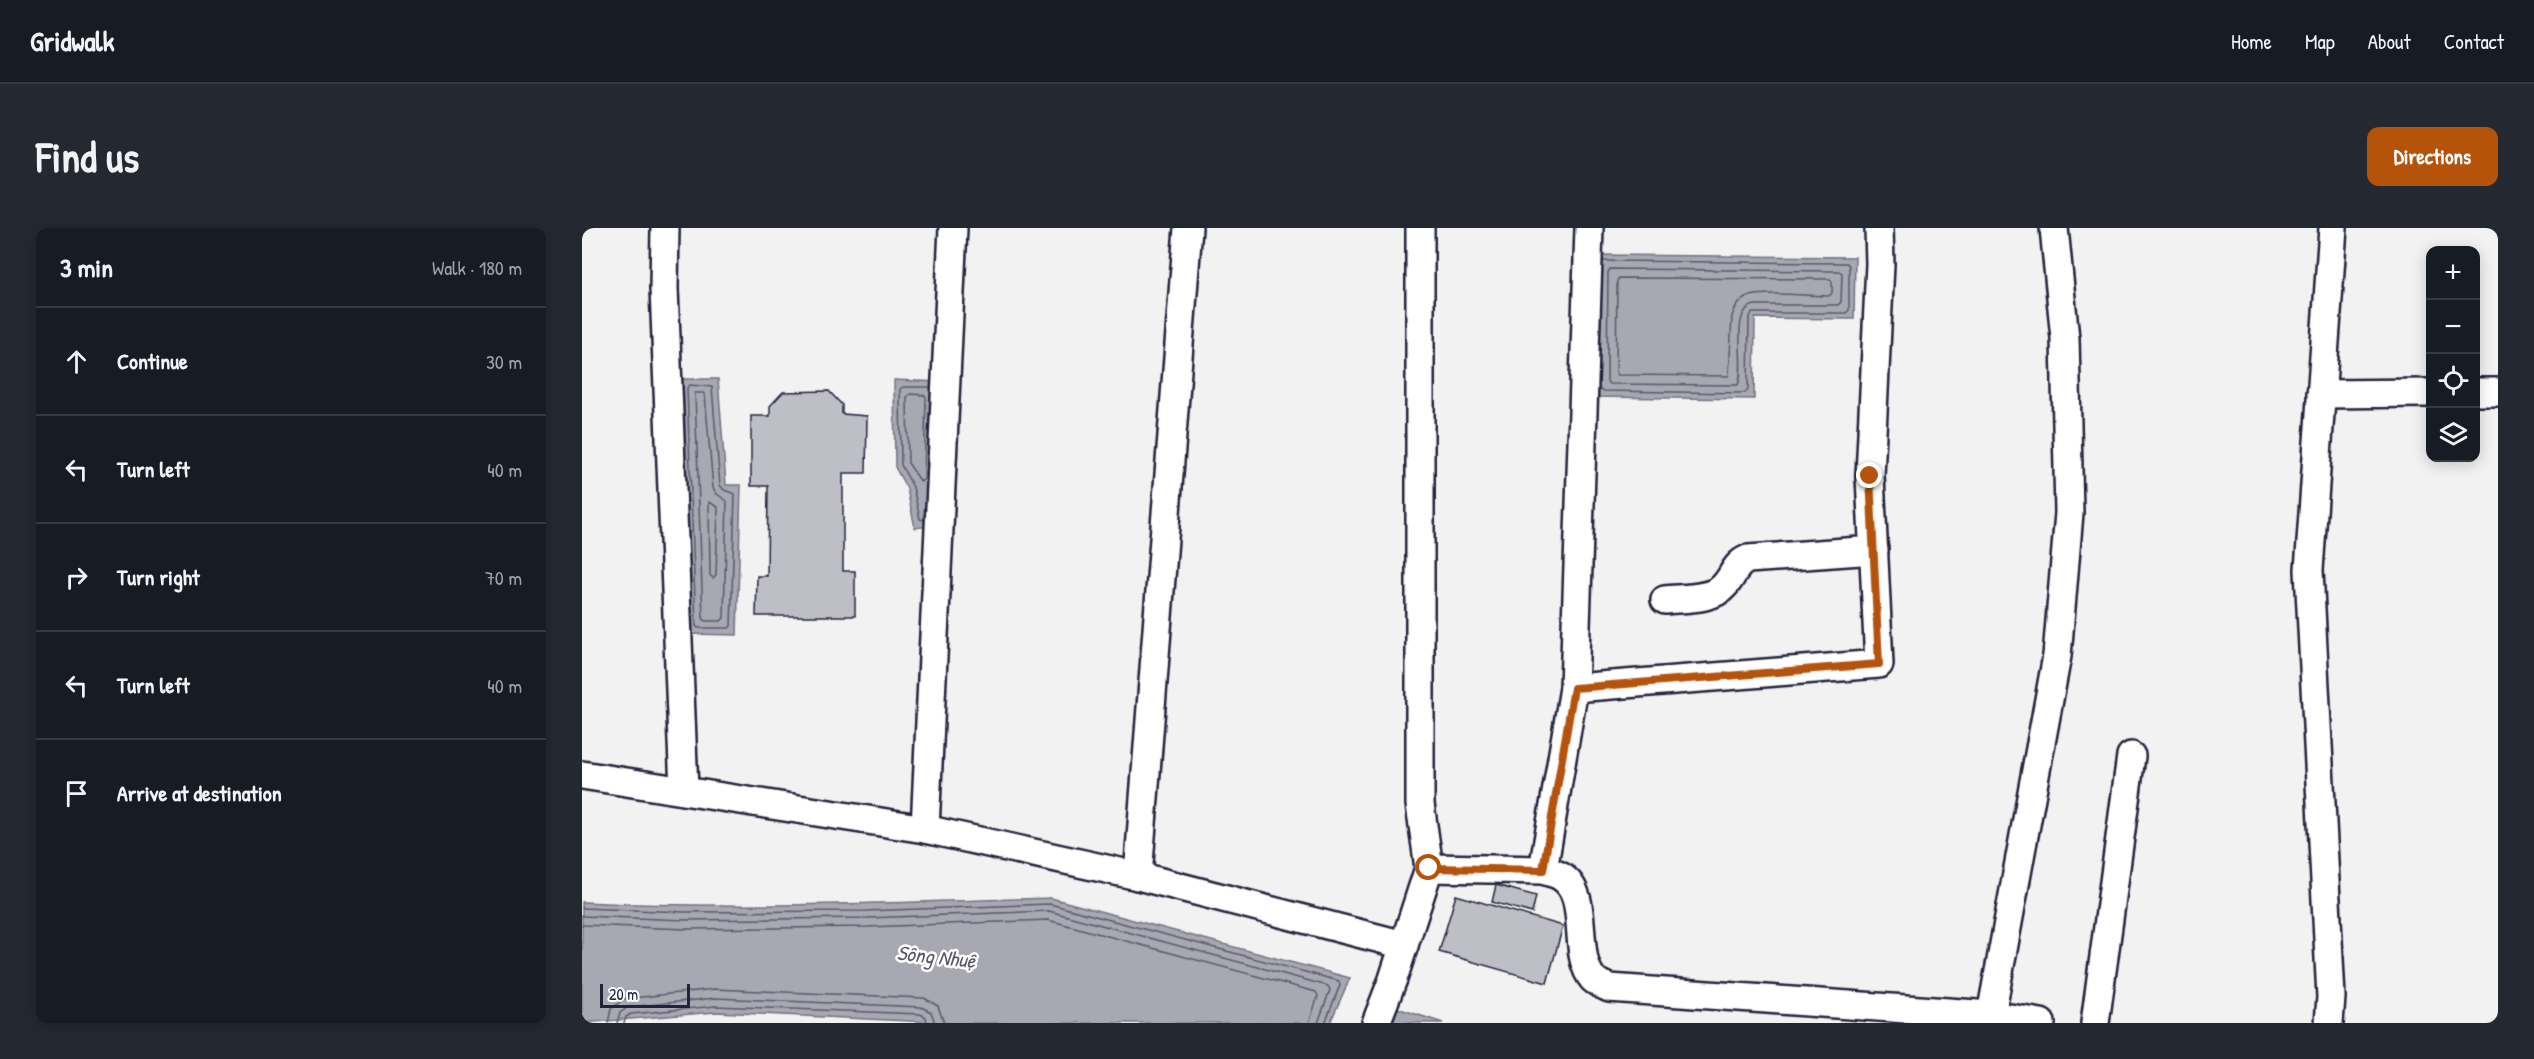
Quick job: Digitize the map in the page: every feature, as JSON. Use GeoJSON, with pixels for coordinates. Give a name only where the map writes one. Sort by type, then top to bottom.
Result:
{"type":"FeatureCollection","features":[{"type":"Feature","properties":{"kind":"street"},"geometry":{"type":"LineString","coordinates":[[665,228],[664,288],[684,791]]}},
{"type":"Feature","properties":{"kind":"street"},"geometry":{"type":"LineString","coordinates":[[925,829],[953,228]]}},
{"type":"Feature","properties":{"kind":"street"},"geometry":{"type":"LineString","coordinates":[[1138,876],[1188,228]]}},
{"type":"Feature","properties":{"kind":"street"},"geometry":{"type":"LineString","coordinates":[[1376,1023],[1393,979],[1429,868],[1419,804],[1420,228]]}},
{"type":"Feature","properties":{"kind":"street"},"geometry":{"type":"LineString","coordinates":[[1543,870],[1574,688],[1589,228]]}},
{"type":"Feature","properties":{"kind":"street"},"geometry":{"type":"LineString","coordinates":[[1574,688],[1879,664],[1870,476],[1880,264],[1879,228]]}},
{"type":"Feature","properties":{"kind":"street"},"geometry":{"type":"LineString","coordinates":[[1991,1015],[2057,656],[2069,513],[2065,338],[2055,228]]}},
{"type":"Feature","properties":{"kind":"street"},"geometry":{"type":"LineString","coordinates":[[2329,1023],[2331,997],[2309,570],[2333,228]]}},
{"type":"Feature","properties":{"kind":"street"},"geometry":{"type":"LineString","coordinates":[[2480,392],[2498,392]]}},
{"type":"Feature","properties":{"kind":"street"},"geometry":{"type":"LineString","coordinates":[[2321,394],[2426,393]]}},
{"type":"Feature","properties":{"kind":"street"},"geometry":{"type":"LineString","coordinates":[[1665,600],[1711,594],[1723,588],[1738,563],[1748,559],[1874,550]]}},
{"type":"Feature","properties":{"kind":"street"},"geometry":{"type":"LineString","coordinates":[[2095,1023],[2132,756]]}},
{"type":"Feature","properties":{"kind":"street"},"geometry":{"type":"LineString","coordinates":[[582,775],[925,829],[1138,876],[1404,945]]}},
{"type":"Feature","properties":{"kind":"street"},"geometry":{"type":"LineString","coordinates":[[1429,868],[1543,870],[1560,876],[1570,883],[1576,896],[1586,966],[1593,980],[1609,988],[1991,1015],[2041,1023]]}},
{"type":"Feature","properties":{"kind":"water"},"geometry":{"type":"Polygon","coordinates":[[[1595,255],[1855,257],[1854,319],[1755,318],[1754,399],[1593,397],[1595,255]]]}},
{"type":"Feature","properties":{"kind":"water"},"geometry":{"type":"Polygon","coordinates":[[[680,379],[718,379],[726,485],[741,485],[737,635],[690,634],[680,379]]]}},
{"type":"Feature","properties":{"kind":"water"},"geometry":{"type":"Polygon","coordinates":[[[894,380],[940,382],[936,525],[915,528],[907,489],[895,467],[894,380]]]}},
{"type":"Feature","properties":{"kind":"water","name":"Sông Nhuệ"},"geometry":{"type":"Polygon","coordinates":[[[1051,898],[1350,978],[1330,1023],[952,1023],[716,1012],[582,1023],[582,902],[758,905],[1051,898]]]}},
{"type":"Feature","properties":{"kind":"water"},"geometry":{"type":"Polygon","coordinates":[[[1394,1007],[1443,1023],[1387,1023],[1394,1007]]]}},
{"type":"Feature","properties":{"kind":"building"},"geometry":{"type":"Polygon","coordinates":[[[829,391],[842,405],[842,414],[867,416],[866,473],[843,473],[843,571],[855,571],[855,616],[756,616],[757,576],[767,576],[768,486],[751,486],[751,416],[770,416],[770,406],[783,392],[829,391]]]}},
{"type":"Feature","properties":{"kind":"building"},"geometry":{"type":"Polygon","coordinates":[[[1496,885],[1536,896],[1532,913],[1492,902],[1496,885]]]}},
{"type":"Feature","properties":{"kind":"building"},"geometry":{"type":"Polygon","coordinates":[[[1456,895],[1563,926],[1547,983],[1439,952],[1456,895]]]}},
{"type":"Feature","properties":{"kind":"route"},"geometry":{"type":"LineString","coordinates":[[1429,868],[1543,870],[1574,688],[1879,664],[1870,476]]}}]}
